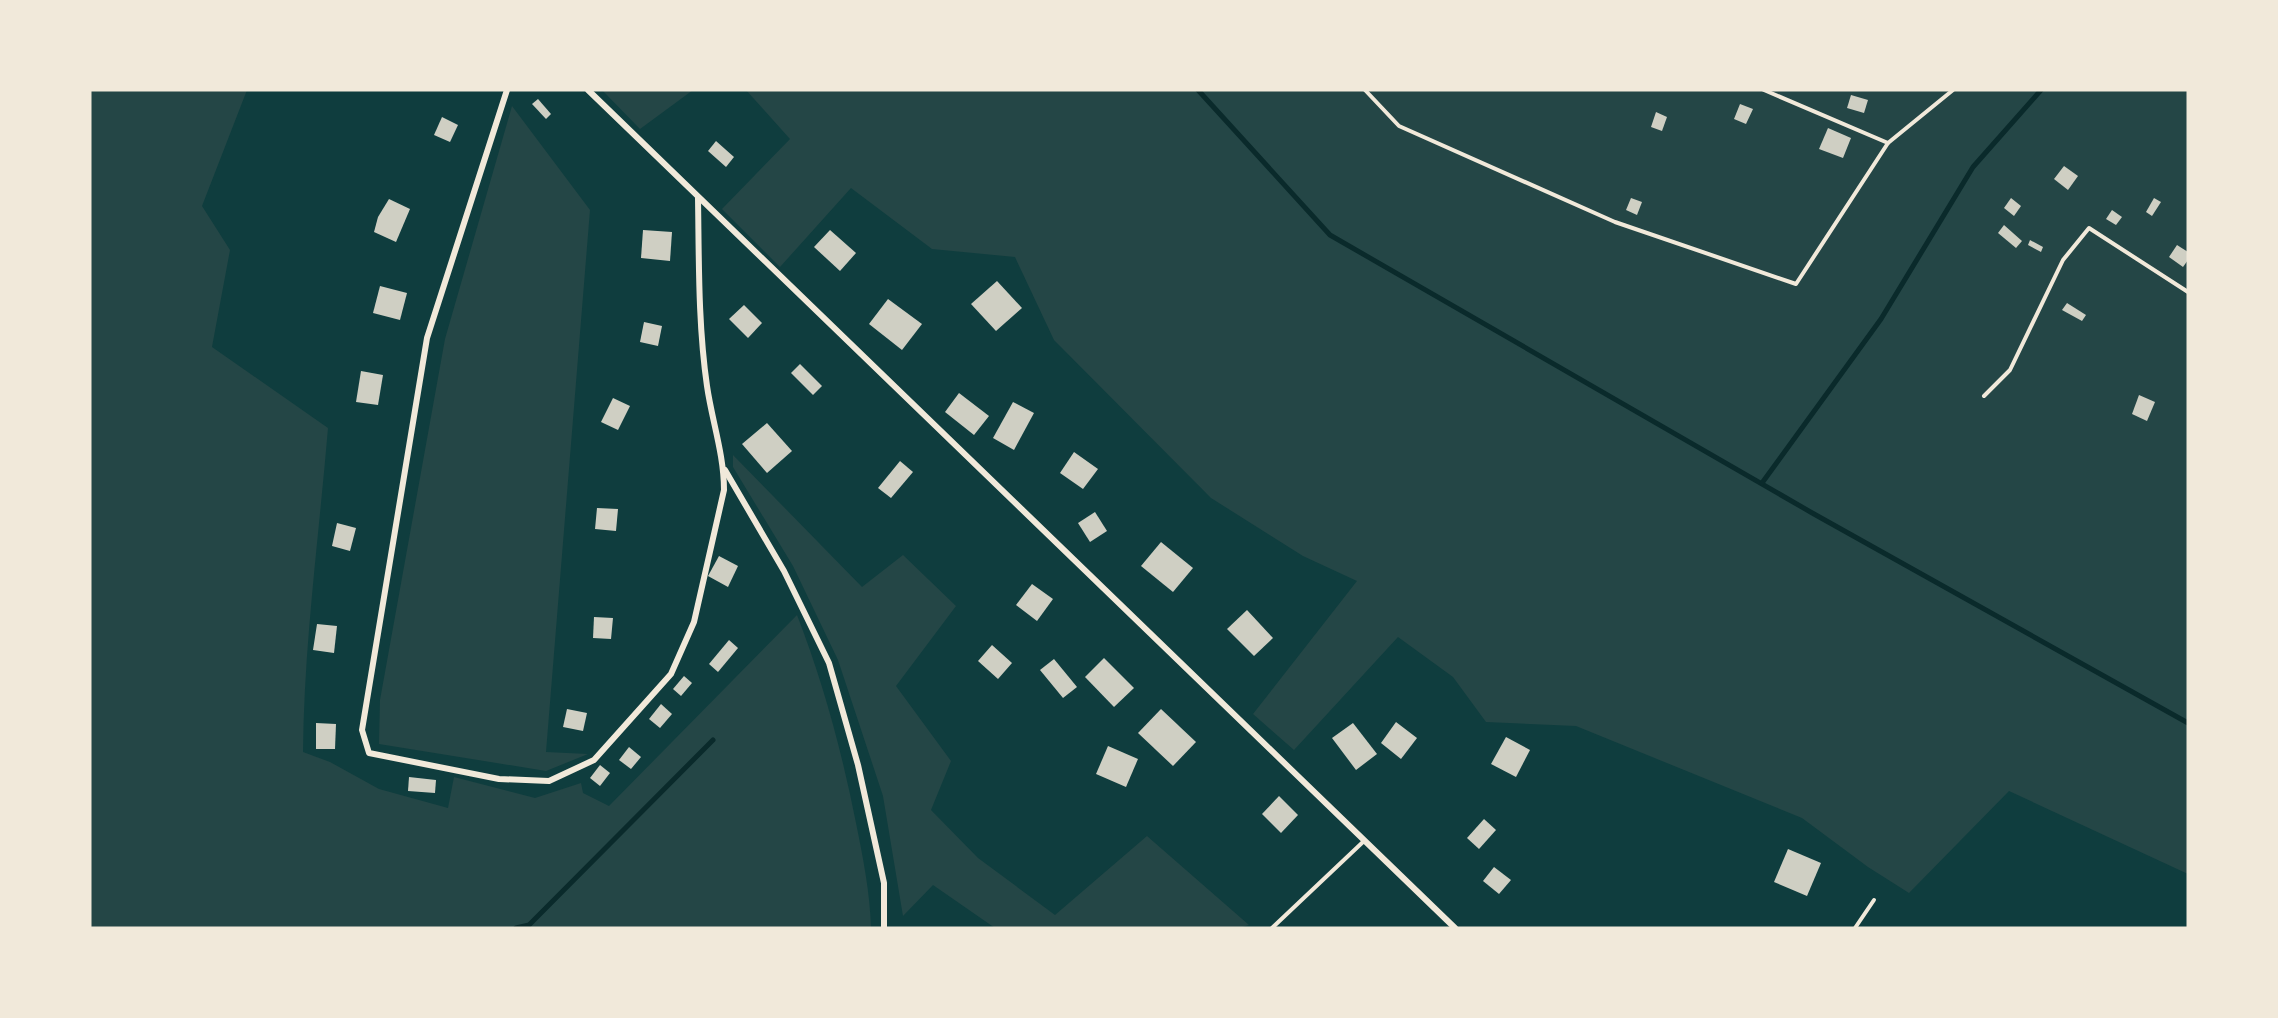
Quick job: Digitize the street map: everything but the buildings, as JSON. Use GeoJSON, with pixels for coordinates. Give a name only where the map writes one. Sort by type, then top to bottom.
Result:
{"type":"FeatureCollection","features":[{"type":"Feature","properties":{"kind":"street"},"geometry":{"type":"LineString","coordinates":[[507,90],[427,338],[362,730],[369,753],[500,779],[549,781],[594,760],[671,674],[694,622],[724,490],[724,469],[707,386],[699,291],[698,198]]}},
{"type":"Feature","properties":{"kind":"street"},"geometry":{"type":"LineString","coordinates":[[588,90],[1455,928]]}},
{"type":"Feature","properties":{"kind":"street"},"geometry":{"type":"LineString","coordinates":[[724,469],[784,571],[829,663],[858,765],[884,883],[884,928]]}},
{"type":"Feature","properties":{"kind":"lane"},"geometry":{"type":"LineString","coordinates":[[1365,90],[1400,126],[1615,222],[1796,284],[1888,143],[1953,90]]}},
{"type":"Feature","properties":{"kind":"lane"},"geometry":{"type":"LineString","coordinates":[[1764,90],[1888,143]]}},
{"type":"Feature","properties":{"kind":"lane"},"geometry":{"type":"LineString","coordinates":[[1984,396],[2010,370],[2063,260],[2089,228],[2188,292]]}},
{"type":"Feature","properties":{"kind":"lane"},"geometry":{"type":"LineString","coordinates":[[1272,928],[1364,841]]}},
{"type":"Feature","properties":{"kind":"lane"},"geometry":{"type":"LineString","coordinates":[[1855,928],[1874,900]]}},
{"type":"Feature","properties":{"kind":"shaded area"},"geometry":{"type":"Polygon","coordinates":[[[90,90],[247,90],[202,206],[230,250],[212,347],[328,428],[309,630],[303,752],[330,762],[379,789],[448,808],[454,777],[535,798],[581,783],[583,793],[609,806],[797,615],[823,692],[845,770],[866,875],[871,928],[90,928],[90,90]]]}},
{"type":"Feature","properties":{"kind":"shaded area"},"geometry":{"type":"Polygon","coordinates":[[[602,90],[693,90],[640,129],[602,90]]]}},
{"type":"Feature","properties":{"kind":"shaded area"},"geometry":{"type":"Polygon","coordinates":[[[746,90],[2188,90],[2188,874],[2009,791],[1909,893],[1868,867],[1802,818],[1576,726],[1486,722],[1453,677],[1398,637],[1294,750],[1253,714],[1357,581],[1303,556],[1211,498],[1054,340],[1015,257],[932,249],[851,188],[780,267],[722,209],[790,139],[746,90]]]}},
{"type":"Feature","properties":{"kind":"shaded area"},"geometry":{"type":"Polygon","coordinates":[[[512,106],[590,210],[546,752],[588,754],[546,771],[379,744],[380,700],[445,339],[512,106]]]}},
{"type":"Feature","properties":{"kind":"shaded area"},"geometry":{"type":"Polygon","coordinates":[[[733,455],[862,587],[903,555],[956,606],[896,686],[951,761],[931,810],[978,858],[1055,915],[1147,836],[1249,925],[1239,928],[995,928],[933,885],[903,916],[883,796],[838,660],[793,566],[733,467],[733,455]]]}},
{"type":"Feature","properties":{"kind":"waterway"},"geometry":{"type":"LineString","coordinates":[[1198,90],[1330,235],[1814,514],[2188,723]]}},
{"type":"Feature","properties":{"kind":"waterway"},"geometry":{"type":"LineString","coordinates":[[1762,483],[1881,319],[1973,167],[2041,90]]}},
{"type":"Feature","properties":{"kind":"waterway"},"geometry":{"type":"LineString","coordinates":[[516,928],[529,925],[713,740]]}}]}
